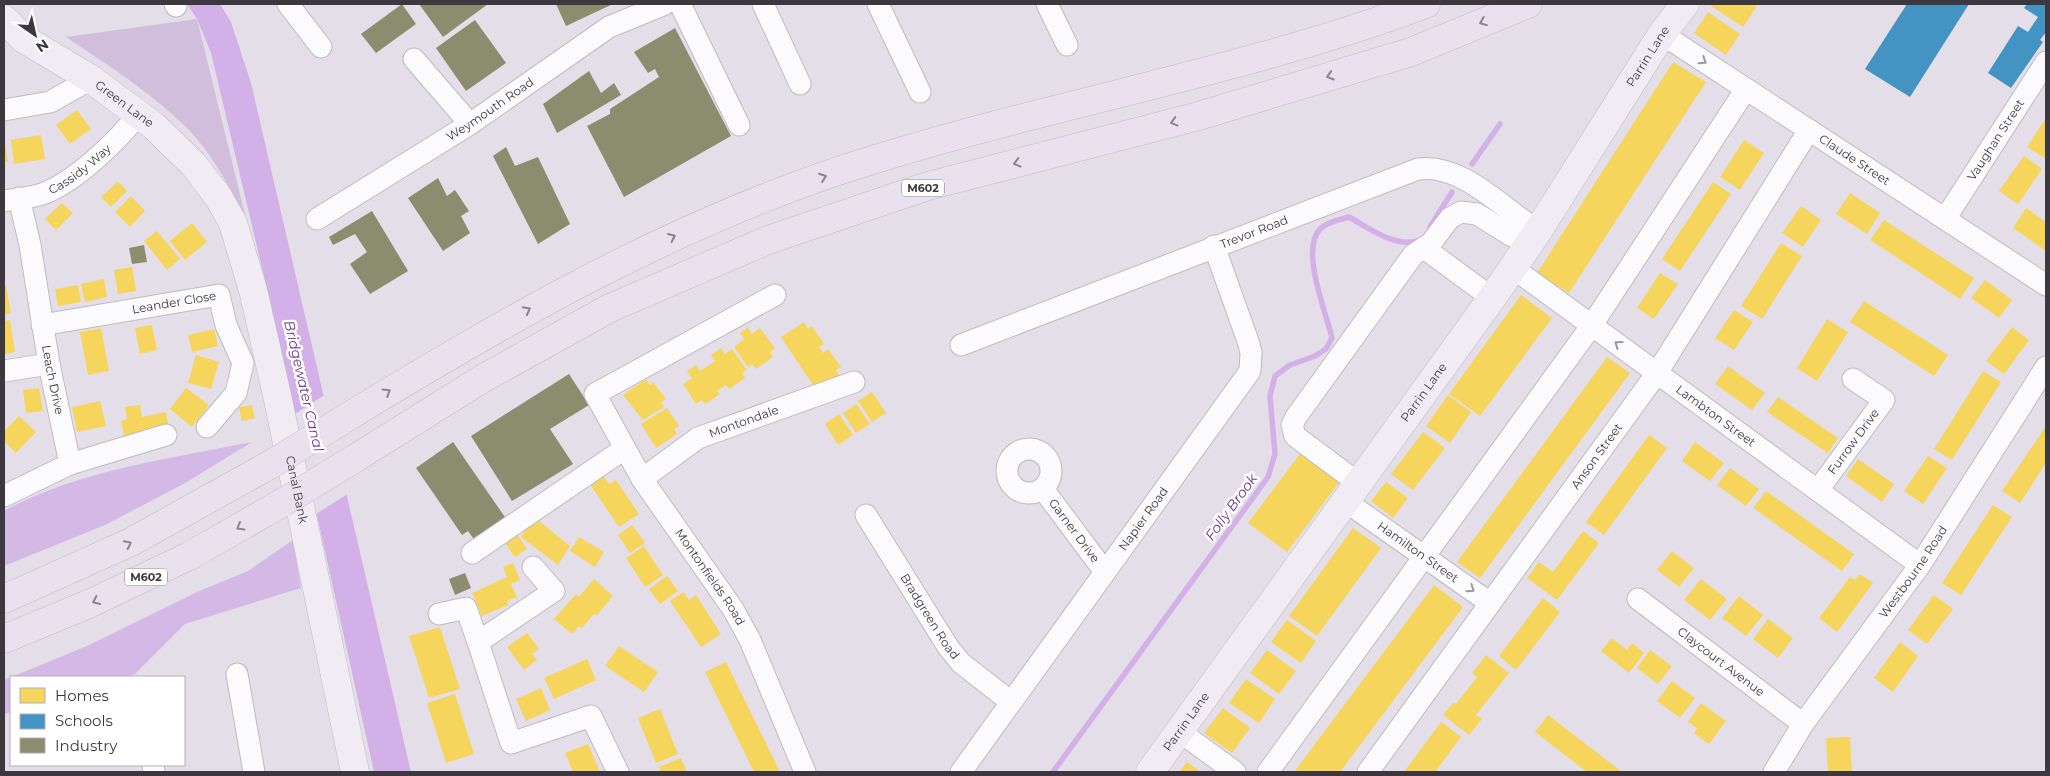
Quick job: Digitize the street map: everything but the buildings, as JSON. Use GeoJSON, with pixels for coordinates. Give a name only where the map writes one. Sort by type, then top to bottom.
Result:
{"type":"FeatureCollection","features":[{"type":"Feature","properties":{"kind":"highway"},"geometry":{"type":"LineString","coordinates":[[4,599],[131,542],[273,462],[526,310],[643,250],[760,200],[846,168],[920,146],[1295,46],[1426,4]]}},
{"type":"Feature","properties":{"kind":"highway","name":"M602"},"geometry":{"type":"LineString","coordinates":[[4,640],[91,603],[189,556],[282,503],[482,379],[610,308],[768,240],[928,186],[1195,116],[1411,52],[1528,4]]}},
{"type":"Feature","properties":{"kind":"main road","name":"Parrin Lane"},"geometry":{"type":"LineString","coordinates":[[1150,772],[1513,268],[1538,232],[1662,34],[1685,4]]}},
{"type":"Feature","properties":{"kind":"main road","name":"Green Lane"},"geometry":{"type":"LineString","coordinates":[[4,19],[24,40],[90,78],[139,113],[194,165],[226,210]]}},
{"type":"Feature","properties":{"kind":"main road","name":"Canal Bank"},"geometry":{"type":"LineString","coordinates":[[226,210],[238,237],[253,290],[355,772]]}},
{"type":"Feature","properties":{"kind":"street"},"geometry":{"type":"LineString","coordinates":[[288,4],[321,48]]}},
{"type":"Feature","properties":{"kind":"street","name":"Weymouth Road"},"geometry":{"type":"LineString","coordinates":[[317,219],[470,124],[609,28],[665,4]]}},
{"type":"Feature","properties":{"kind":"street"},"geometry":{"type":"LineString","coordinates":[[680,4],[739,125]]}},
{"type":"Feature","properties":{"kind":"street"},"geometry":{"type":"LineString","coordinates":[[763,4],[800,84]]}},
{"type":"Feature","properties":{"kind":"street"},"geometry":{"type":"LineString","coordinates":[[878,4],[920,92]]}},
{"type":"Feature","properties":{"kind":"street"},"geometry":{"type":"LineString","coordinates":[[1048,4],[1067,45]]}},
{"type":"Feature","properties":{"kind":"street","name":"Claude Street"},"geometry":{"type":"LineString","coordinates":[[1662,34],[2046,285]]}},
{"type":"Feature","properties":{"kind":"street"},"geometry":{"type":"LineString","coordinates":[[414,60],[470,124]]}},
{"type":"Feature","properties":{"kind":"street","name":"Vaughan Street"},"geometry":{"type":"LineString","coordinates":[[1945,219],[2046,62]]}},
{"type":"Feature","properties":{"kind":"street"},"geometry":{"type":"LineString","coordinates":[[4,110],[50,102],[90,78]]}},
{"type":"Feature","properties":{"kind":"street"},"geometry":{"type":"LineString","coordinates":[[1268,772],[1592,325],[1746,89]]}},
{"type":"Feature","properties":{"kind":"street","name":"Cassidy Way"},"geometry":{"type":"LineString","coordinates":[[12,199],[49,190],[83,168],[117,141],[139,113]]}},
{"type":"Feature","properties":{"kind":"street","name":"Anson Street"},"geometry":{"type":"LineString","coordinates":[[1368,772],[1658,373],[1809,130]]}},
{"type":"Feature","properties":{"kind":"street","name":"Trevor Road"},"geometry":{"type":"LineString","coordinates":[[961,345],[1408,172],[1427,168],[1449,171],[1460,176],[1538,232]]}},
{"type":"Feature","properties":{"kind":"street","name":"Leach Drive"},"geometry":{"type":"LineString","coordinates":[[12,199],[30,245],[49,364],[70,464]]}},
{"type":"Feature","properties":{"kind":"street"},"geometry":{"type":"LineString","coordinates":[[1492,298],[1424,248],[1450,218],[1461,212],[1477,214],[1512,236],[1519,238],[1538,232]]}},
{"type":"Feature","properties":{"kind":"street","name":"Napier Road"},"geometry":{"type":"LineString","coordinates":[[961,772],[1250,371],[1251,353],[1249,344],[1214,246]]}},
{"type":"Feature","properties":{"kind":"street","name":"Hamilton Street"},"geometry":{"type":"LineString","coordinates":[[1424,248],[1413,255],[1292,425],[1295,436],[1352,492],[1424,557],[1490,603]]}},
{"type":"Feature","properties":{"kind":"street","name":"Lambton Street"},"geometry":{"type":"LineString","coordinates":[[1513,268],[1920,564]]}},
{"type":"Feature","properties":{"kind":"street","name":"Leander Close"},"geometry":{"type":"LineString","coordinates":[[42,325],[219,295],[226,325],[243,363],[236,393],[207,427]]}},
{"type":"Feature","properties":{"kind":"street","name":"Montonfields Road"},"geometry":{"type":"LineString","coordinates":[[775,295],[595,394],[642,479],[733,608],[750,640],[805,772]]}},
{"type":"Feature","properties":{"kind":"street"},"geometry":{"type":"LineString","coordinates":[[4,371],[49,364]]}},
{"type":"Feature","properties":{"kind":"street","name":"Westbourne Road"},"geometry":{"type":"LineString","coordinates":[[1774,772],[1803,724],[1920,564],[2046,367]]}},
{"type":"Feature","properties":{"kind":"street","name":"Furrow Drive"},"geometry":{"type":"LineString","coordinates":[[1818,490],[1884,400],[1853,379]]}},
{"type":"Feature","properties":{"kind":"street","name":"Montondale"},"geometry":{"type":"LineString","coordinates":[[642,479],[698,438],[854,382]]}},
{"type":"Feature","properties":{"kind":"street"},"geometry":{"type":"LineString","coordinates":[[4,496],[70,464],[166,436]]}},
{"type":"Feature","properties":{"kind":"street"},"geometry":{"type":"LineString","coordinates":[[472,553],[624,449]]}},
{"type":"Feature","properties":{"kind":"street","name":"Garner Drive"},"geometry":{"type":"LineString","coordinates":[[1044,489],[1105,572]]}},
{"type":"Feature","properties":{"kind":"street","name":"Bradgreen Road"},"geometry":{"type":"LineString","coordinates":[[866,516],[948,647],[961,663],[1011,702]]}},
{"type":"Feature","properties":{"kind":"street"},"geometry":{"type":"LineString","coordinates":[[478,642],[554,591],[533,567]]}},
{"type":"Feature","properties":{"kind":"street","name":"Claycourt Avenue"},"geometry":{"type":"LineString","coordinates":[[1638,599],[1803,724]]}},
{"type":"Feature","properties":{"kind":"street"},"geometry":{"type":"LineString","coordinates":[[439,614],[466,608],[512,743],[592,716],[618,772]]}},
{"type":"Feature","properties":{"kind":"street"},"geometry":{"type":"LineString","coordinates":[[238,674],[254,772]]}},
{"type":"Feature","properties":{"kind":"street"},"geometry":{"type":"LineString","coordinates":[[1179,732],[1235,772]]}},
{"type":"Feature","properties":{"kind":"shaded area"},"geometry":{"type":"Polygon","coordinates":[[[197,19],[245,215],[205,148],[188,129],[145,91],[66,37],[197,19]]]}},
{"type":"Feature","properties":{"kind":"shaded area"},"geometry":{"type":"Polygon","coordinates":[[[252,442],[187,482],[105,525],[4,566],[4,511],[63,485],[125,467],[252,442]]]}},
{"type":"Feature","properties":{"kind":"shaded area"},"geometry":{"type":"Polygon","coordinates":[[[293,540],[301,588],[185,624],[135,674],[128,676],[13,676],[87,646],[197,592],[248,571],[293,540]]]}},
{"type":"Feature","properties":{"kind":"shaded area"},"geometry":{"type":"Polygon","coordinates":[[[10,677],[10,712],[4,714],[4,680],[10,677]]]}},
{"type":"Feature","properties":{"kind":"water","name":"Bridgewater Canal"},"geometry":{"type":"Polygon","coordinates":[[[187,4],[220,4],[231,22],[251,83],[411,772],[374,772],[263,272],[211,53],[197,19],[187,4]]]}},
{"type":"Feature","properties":{"kind":"pier"},"geometry":{"type":"Polygon","coordinates":[[[326,394],[349,493],[313,516],[292,416],[326,394]]]}},
{"type":"Feature","properties":{"kind":"waterway","name":"Folly Brook"},"geometry":{"type":"LineString","coordinates":[[1472,164],[1500,124]]}},
{"type":"Feature","properties":{"kind":"waterway","name":"Folly Brook"},"geometry":{"type":"LineString","coordinates":[[1430,227],[1452,192]]}},
{"type":"Feature","properties":{"kind":"waterway","name":"Folly Brook"},"geometry":{"type":"LineString","coordinates":[[1053,772],[1268,477],[1275,454],[1270,396],[1275,376],[1290,365],[1315,356],[1326,349],[1332,338],[1313,266],[1315,239],[1320,229],[1330,223],[1349,217],[1392,240],[1402,242],[1420,240]]}}]}
